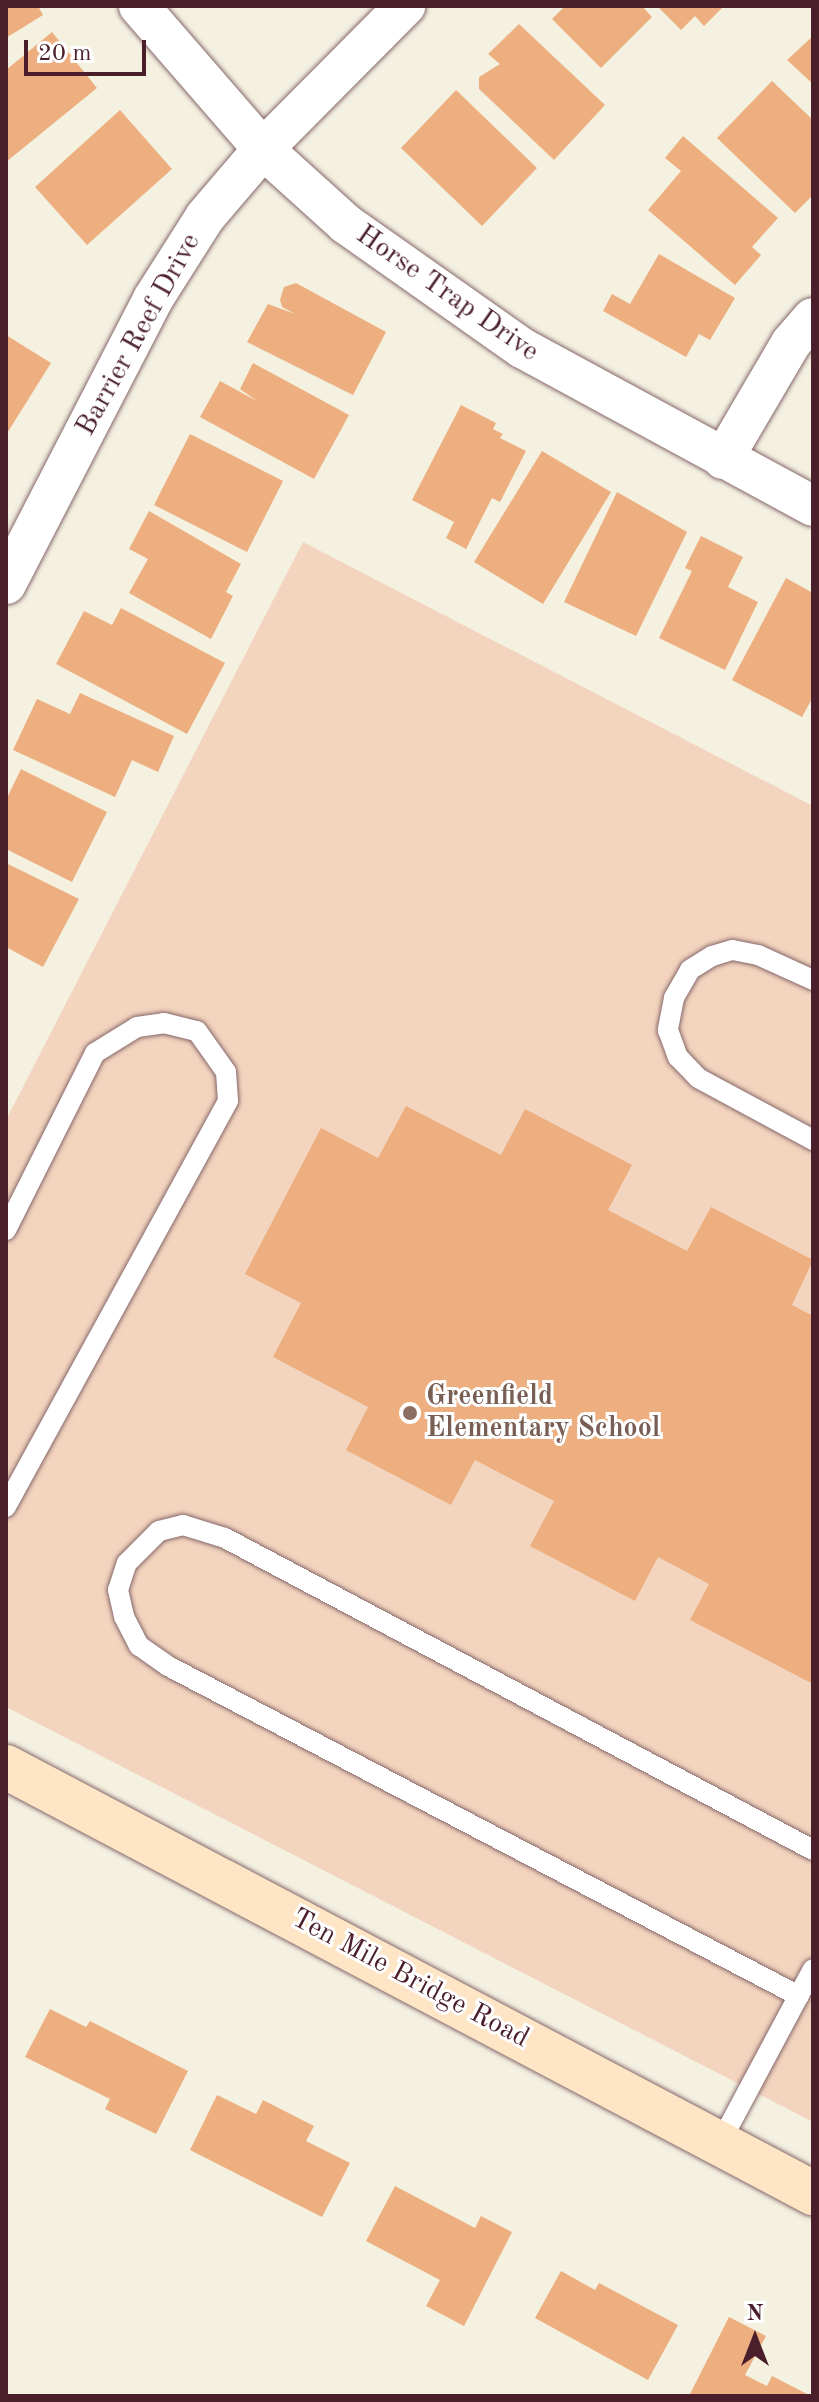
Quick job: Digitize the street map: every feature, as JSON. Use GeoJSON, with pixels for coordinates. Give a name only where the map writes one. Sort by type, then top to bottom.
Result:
{"type":"FeatureCollection","features":[{"type":"Feature","properties":{"kind":"street","name":"Horse Trap Drive"},"geometry":{"type":"LineString","coordinates":[[139,6],[263,149],[346,224],[522,348],[813,506]]}},
{"type":"Feature","properties":{"kind":"street","name":"Barrier Reef Drive"},"geometry":{"type":"LineString","coordinates":[[8,576],[153,299],[205,217],[263,149],[405,6]]}},
{"type":"Feature","properties":{"kind":"street"},"geometry":{"type":"LineString","coordinates":[[723,459],[791,343],[813,318]]}},
{"type":"Feature","properties":{"kind":"street","name":"Ten Mile Bridge Road"},"geometry":{"type":"LineString","coordinates":[[6,1767],[813,2193]]}},
{"type":"Feature","properties":{"kind":"lane"},"geometry":{"type":"LineString","coordinates":[[813,980],[758,955],[732,950],[712,956],[690,970],[674,998],[668,1030],[678,1057],[698,1078],[813,1140]]}},
{"type":"Feature","properties":{"kind":"lane"},"geometry":{"type":"LineString","coordinates":[[6,1230],[95,1053],[137,1027],[164,1023],[197,1031],[226,1072],[228,1101],[13,1474],[6,1507]]}},
{"type":"Feature","properties":{"kind":"lane"},"geometry":{"type":"LineString","coordinates":[[799,1996],[168,1666],[139,1646],[118,1590],[138,1548],[159,1531],[183,1525],[246,1548],[813,1850]]}},
{"type":"Feature","properties":{"kind":"lane"},"geometry":{"type":"LineString","coordinates":[[720,2143],[813,1969]]}},
{"type":"Feature","properties":{"kind":"shaded area","name":"Greenfield Elementary School"},"geometry":{"type":"Polygon","coordinates":[[[303,542],[813,806],[813,2122],[6,1707],[6,1120],[303,542]]]}},
{"type":"Feature","properties":{"kind":"building"},"geometry":{"type":"Polygon","coordinates":[[[6,6],[38,6],[43,15],[6,38],[6,6]]]}},
{"type":"Feature","properties":{"kind":"building"},"geometry":{"type":"Polygon","coordinates":[[[565,6],[642,6],[652,17],[601,68],[552,19],[565,6]]]}},
{"type":"Feature","properties":{"kind":"building"},"geometry":{"type":"Polygon","coordinates":[[[657,6],[724,6],[704,26],[695,16],[681,30],[657,6]]]}},
{"type":"Feature","properties":{"kind":"building"},"geometry":{"type":"Polygon","coordinates":[[[519,24],[605,105],[554,160],[479,89],[479,77],[500,64],[488,54],[519,24]]]}},
{"type":"Feature","properties":{"kind":"building"},"geometry":{"type":"Polygon","coordinates":[[[52,32],[97,88],[6,162],[6,70],[52,32]]]}},
{"type":"Feature","properties":{"kind":"building"},"geometry":{"type":"Polygon","coordinates":[[[813,36],[813,84],[787,60],[813,36]]]}},
{"type":"Feature","properties":{"kind":"building"},"geometry":{"type":"Polygon","coordinates":[[[772,81],[813,120],[813,195],[795,213],[717,138],[772,81]]]}},
{"type":"Feature","properties":{"kind":"building"},"geometry":{"type":"Polygon","coordinates":[[[456,90],[537,168],[482,226],[401,148],[456,90]]]}},
{"type":"Feature","properties":{"kind":"building"},"geometry":{"type":"Polygon","coordinates":[[[120,110],[172,169],[87,245],[35,187],[120,110]]]}},
{"type":"Feature","properties":{"kind":"building"},"geometry":{"type":"Polygon","coordinates":[[[683,136],[778,218],[752,247],[761,255],[735,285],[648,210],[681,171],[665,158],[683,136]]]}},
{"type":"Feature","properties":{"kind":"building"},"geometry":{"type":"Polygon","coordinates":[[[659,254],[735,298],[710,340],[699,334],[686,357],[603,311],[612,294],[630,304],[659,254]]]}},
{"type":"Feature","properties":{"kind":"building"},"geometry":{"type":"Polygon","coordinates":[[[296,283],[386,332],[353,395],[247,342],[268,304],[295,314],[282,307],[280,300],[284,287],[296,283]]]}},
{"type":"Feature","properties":{"kind":"building"},"geometry":{"type":"Polygon","coordinates":[[[6,335],[51,363],[6,435],[6,335]]]}},
{"type":"Feature","properties":{"kind":"building"},"geometry":{"type":"Polygon","coordinates":[[[253,363],[349,415],[314,479],[200,417],[220,381],[257,401],[240,389],[253,363]]]}},
{"type":"Feature","properties":{"kind":"building"},"geometry":{"type":"Polygon","coordinates":[[[461,405],[496,423],[493,429],[503,434],[500,438],[526,451],[500,502],[492,498],[466,549],[446,538],[454,522],[412,500],[461,405]]]}},
{"type":"Feature","properties":{"kind":"building"},"geometry":{"type":"Polygon","coordinates":[[[190,434],[283,481],[247,552],[154,505],[190,434]]]}},
{"type":"Feature","properties":{"kind":"building"},"geometry":{"type":"Polygon","coordinates":[[[542,451],[611,492],[543,604],[474,562],[542,451]]]}},
{"type":"Feature","properties":{"kind":"building"},"geometry":{"type":"Polygon","coordinates":[[[617,492],[687,532],[636,636],[564,602],[617,492]]]}},
{"type":"Feature","properties":{"kind":"building"},"geometry":{"type":"Polygon","coordinates":[[[149,511],[241,564],[226,592],[233,596],[211,639],[129,593],[148,559],[129,549],[149,511]]]}},
{"type":"Feature","properties":{"kind":"building"},"geometry":{"type":"Polygon","coordinates":[[[701,536],[743,557],[728,587],[758,602],[725,670],[659,638],[692,571],[685,568],[701,536]]]}},
{"type":"Feature","properties":{"kind":"building"},"geometry":{"type":"Polygon","coordinates":[[[786,578],[813,593],[813,697],[802,717],[732,680],[786,578]]]}},
{"type":"Feature","properties":{"kind":"building"},"geometry":{"type":"Polygon","coordinates":[[[121,608],[225,663],[187,734],[56,664],[84,611],[112,625],[121,608]]]}},
{"type":"Feature","properties":{"kind":"building"},"geometry":{"type":"Polygon","coordinates":[[[80,693],[174,736],[158,772],[132,760],[115,797],[13,750],[37,699],[70,714],[80,693]]]}},
{"type":"Feature","properties":{"kind":"building"},"geometry":{"type":"Polygon","coordinates":[[[21,769],[107,812],[72,882],[6,849],[6,800],[21,769]]]}},
{"type":"Feature","properties":{"kind":"building"},"geometry":{"type":"Polygon","coordinates":[[[6,863],[79,899],[43,967],[6,947],[6,863]]]}},
{"type":"Feature","properties":{"kind":"building"},"geometry":{"type":"Polygon","coordinates":[[[406,1106],[501,1155],[525,1109],[632,1165],[608,1210],[687,1251],[711,1207],[813,1260],[792,1305],[813,1316],[813,1684],[690,1620],[709,1584],[658,1557],[635,1601],[530,1546],[554,1501],[475,1460],[451,1505],[346,1450],[368,1407],[273,1357],[301,1303],[245,1274],[321,1128],[378,1158],[406,1106]]]}},
{"type":"Feature","properties":{"kind":"building"},"geometry":{"type":"Polygon","coordinates":[[[50,2009],[86,2027],[90,2021],[188,2071],[156,2134],[105,2109],[110,2099],[25,2057],[50,2009]]]}},
{"type":"Feature","properties":{"kind":"building"},"geometry":{"type":"Polygon","coordinates":[[[217,2095],[256,2114],[263,2100],[314,2126],[306,2141],[350,2163],[322,2217],[190,2150],[217,2095]]]}},
{"type":"Feature","properties":{"kind":"building"},"geometry":{"type":"Polygon","coordinates":[[[395,2186],[475,2228],[481,2216],[512,2232],[464,2326],[426,2306],[440,2280],[366,2241],[395,2186]]]}},
{"type":"Feature","properties":{"kind":"building"},"geometry":{"type":"Polygon","coordinates":[[[561,2271],[595,2290],[599,2283],[678,2325],[648,2380],[535,2318],[561,2271]]]}},
{"type":"Feature","properties":{"kind":"building"},"geometry":{"type":"Polygon","coordinates":[[[729,2317],[766,2336],[745,2375],[767,2386],[772,2376],[811,2396],[689,2396],[729,2317]]]}},
{"type":"Feature","properties":{"kind":"place","name":"Greenfield Elementary School"},"geometry":{"type":"Point","coordinates":[410,1413]}}]}
